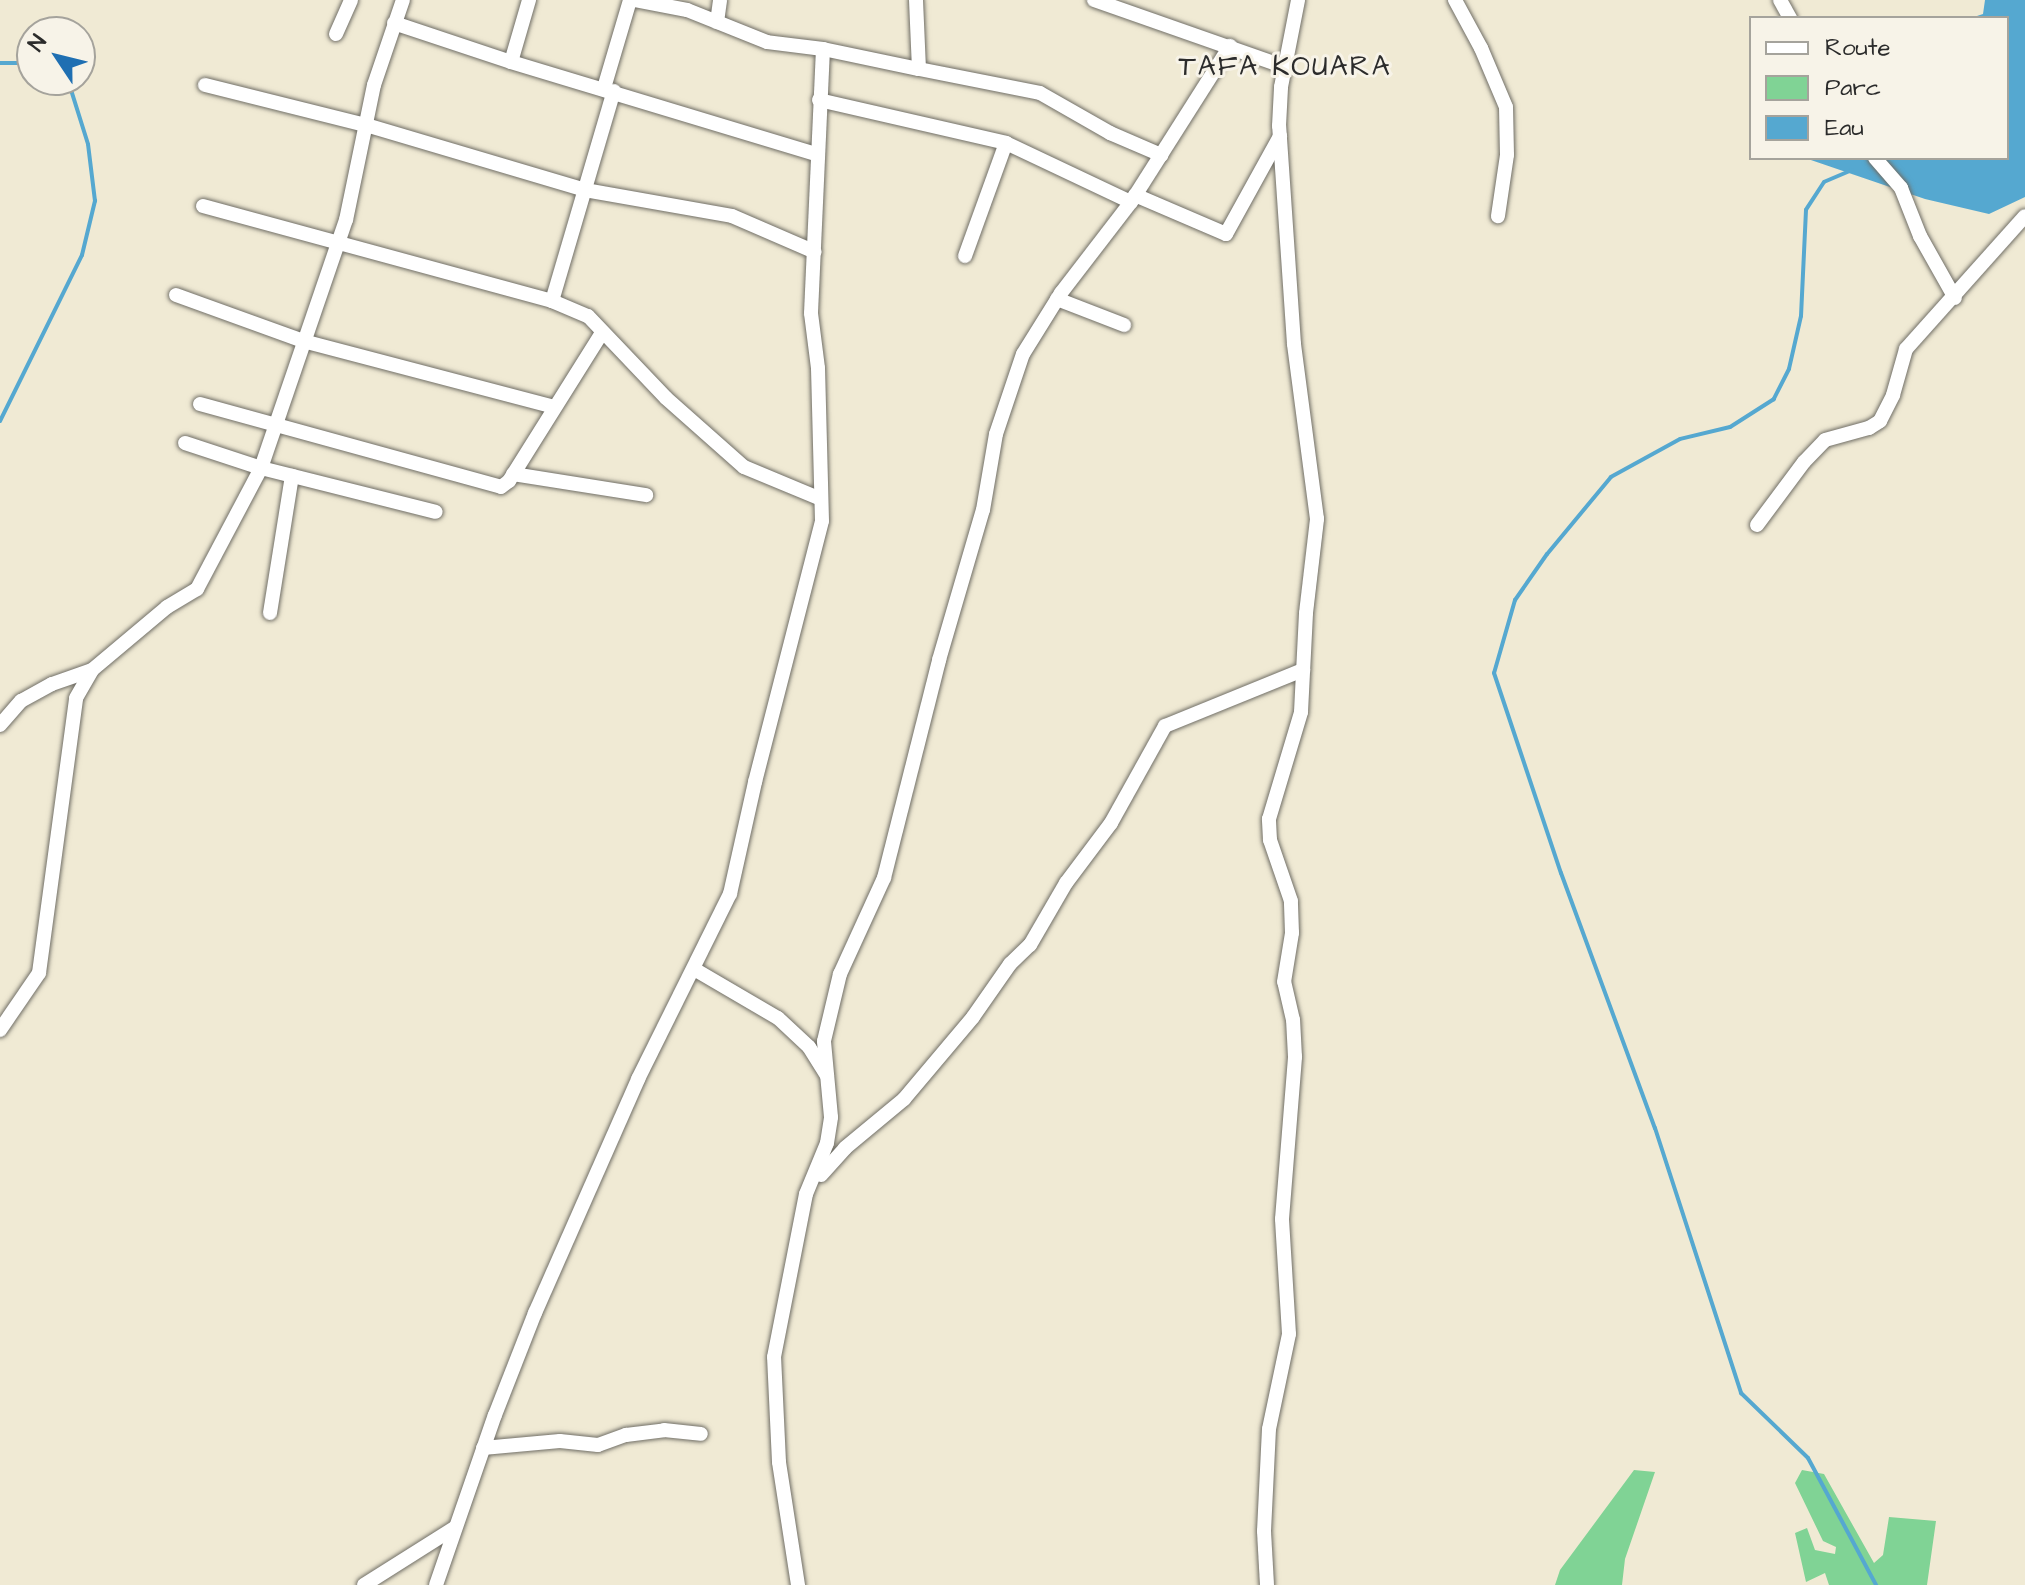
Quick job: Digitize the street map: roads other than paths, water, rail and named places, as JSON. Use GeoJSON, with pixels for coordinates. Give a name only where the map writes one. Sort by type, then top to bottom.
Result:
{"type":"FeatureCollection","features":[{"type":"Feature","properties":{"kind":"street"},"geometry":{"type":"LineString","coordinates":[[336,34],[351,0]]}},
{"type":"Feature","properties":{"kind":"street"},"geometry":{"type":"LineString","coordinates":[[0,1030],[39,973],[76,698],[92,670],[167,607],[197,589],[261,468],[335,242],[346,220],[366,125],[403,0]]}},
{"type":"Feature","properties":{"kind":"street"},"geometry":{"type":"LineString","coordinates":[[511,62],[529,0]]}},
{"type":"Feature","properties":{"kind":"street"},"geometry":{"type":"LineString","coordinates":[[552,301],[585,190],[632,0],[687,10],[767,42],[823,49],[1040,93],[1110,133],[1161,155]]}},
{"type":"Feature","properties":{"kind":"street"},"geometry":{"type":"LineString","coordinates":[[717,22],[720,0]]}},
{"type":"Feature","properties":{"kind":"street"},"geometry":{"type":"LineString","coordinates":[[916,0],[919,69]]}},
{"type":"Feature","properties":{"kind":"street"},"geometry":{"type":"LineString","coordinates":[[1094,0],[1145,7],[1285,67]]}},
{"type":"Feature","properties":{"kind":"street"},"geometry":{"type":"LineString","coordinates":[[1267,1585],[1264,1531],[1269,1429],[1289,1334],[1282,1219],[1295,1057],[1293,1020],[1284,982],[1292,910],[1288,888],[1270,840],[1269,819],[1296,733],[1317,519],[1294,344],[1280,136],[1285,67],[1298,0]]}},
{"type":"Feature","properties":{"kind":"street"},"geometry":{"type":"LineString","coordinates":[[1455,0],[1481,48],[1506,107],[1507,155],[1498,216]]}},
{"type":"Feature","properties":{"kind":"street"},"geometry":{"type":"LineString","coordinates":[[394,23],[511,62],[816,154]]}},
{"type":"Feature","properties":{"kind":"street"},"geometry":{"type":"LineString","coordinates":[[798,1585],[779,1462],[774,1357],[806,1194],[827,1143],[829,1080],[824,1041],[840,974],[884,878],[939,660],[983,510],[996,434],[1023,354],[1057,299],[1133,199],[1230,46]]}},
{"type":"Feature","properties":{"kind":"street"},"geometry":{"type":"LineString","coordinates":[[436,1585],[483,1448],[535,1313],[638,1079],[730,894],[755,782],[820,528],[818,368],[811,313],[823,49]]}},
{"type":"Feature","properties":{"kind":"street"},"geometry":{"type":"LineString","coordinates":[[205,85],[366,125],[585,190],[732,216],[815,252]]}},
{"type":"Feature","properties":{"kind":"street"},"geometry":{"type":"LineString","coordinates":[[819,100],[1006,143],[1133,199],[1226,234],[1280,136]]}},
{"type":"Feature","properties":{"kind":"street"},"geometry":{"type":"LineString","coordinates":[[965,256],[1006,143]]}},
{"type":"Feature","properties":{"kind":"street"},"geometry":{"type":"LineString","coordinates":[[1877,160],[1901,188],[1925,246],[1955,298]]}},
{"type":"Feature","properties":{"kind":"street"},"geometry":{"type":"LineString","coordinates":[[203,206],[552,301],[588,316],[666,398],[744,467],[821,499]]}},
{"type":"Feature","properties":{"kind":"street"},"geometry":{"type":"LineString","coordinates":[[1757,525],[1804,462],[1825,440],[1869,428],[1880,421],[1893,395],[1906,349],[1955,298],[2025,216]]}},
{"type":"Feature","properties":{"kind":"street"},"geometry":{"type":"LineString","coordinates":[[176,295],[303,341],[555,407]]}},
{"type":"Feature","properties":{"kind":"street"},"geometry":{"type":"LineString","coordinates":[[1057,299],[1124,325]]}},
{"type":"Feature","properties":{"kind":"street"},"geometry":{"type":"LineString","coordinates":[[200,404],[495,488],[505,485],[513,474],[602,333]]}},
{"type":"Feature","properties":{"kind":"street"},"geometry":{"type":"LineString","coordinates":[[185,443],[261,468],[436,512]]}},
{"type":"Feature","properties":{"kind":"street"},"geometry":{"type":"LineString","coordinates":[[513,474],[646,495]]}},
{"type":"Feature","properties":{"kind":"street"},"geometry":{"type":"LineString","coordinates":[[270,613],[292,476]]}},
{"type":"Feature","properties":{"kind":"street"},"geometry":{"type":"LineString","coordinates":[[0,725],[21,701],[52,684],[92,670]]}},
{"type":"Feature","properties":{"kind":"street"},"geometry":{"type":"LineString","coordinates":[[806,1194],[845,1148],[904,1099],[973,1017],[1010,964],[1030,945],[1066,883],[1111,823],[1165,726],[1303,670]]}},
{"type":"Feature","properties":{"kind":"street"},"geometry":{"type":"LineString","coordinates":[[694,969],[778,1018],[809,1047],[829,1080]]}},
{"type":"Feature","properties":{"kind":"street"},"geometry":{"type":"LineString","coordinates":[[483,1448],[560,1441],[598,1445],[626,1435],[664,1430],[701,1434]]}},
{"type":"Feature","properties":{"kind":"street"},"geometry":{"type":"LineString","coordinates":[[364,1585],[454,1528]]}},
{"type":"Feature","properties":{"kind":"water"},"geometry":{"type":"Polygon","coordinates":[[[1985,0],[2025,0],[2025,197],[1989,214],[1925,199],[1811,160],[2009,160],[2009,16],[1977,16],[1983,14],[1985,0]]]}},
{"type":"Feature","properties":{"kind":"waterway"},"geometry":{"type":"LineString","coordinates":[[0,63],[16,63]]}},
{"type":"Feature","properties":{"kind":"waterway"},"geometry":{"type":"LineString","coordinates":[[0,421],[82,255],[95,201],[88,144],[73,96]]}},
{"type":"Feature","properties":{"kind":"waterway"},"geometry":{"type":"LineString","coordinates":[[1852,170],[1824,182],[1806,210],[1801,316],[1789,369],[1774,399],[1730,427],[1680,439],[1611,477],[1547,554],[1515,600],[1494,673],[1561,873],[1655,1128],[1741,1393],[1808,1458],[1876,1585]]}},
{"type":"Feature","properties":{"kind":"district","name":"TAFA KOUARA"},"geometry":{"type":"Point","coordinates":[1285,67]}}]}
